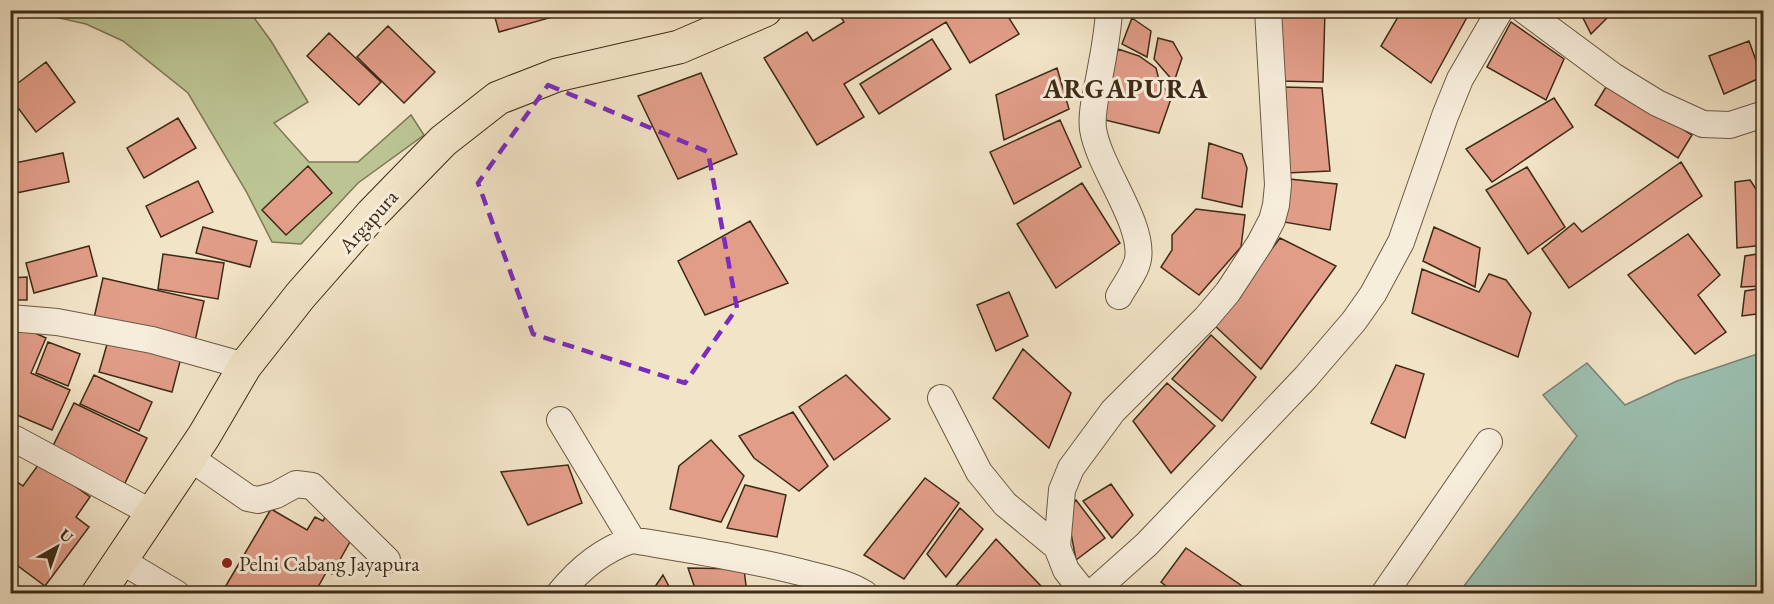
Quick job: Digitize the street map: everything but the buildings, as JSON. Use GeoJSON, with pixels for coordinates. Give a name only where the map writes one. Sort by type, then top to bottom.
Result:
{"type":"FeatureCollection","features":[{"type":"Feature","properties":{"kind":"highway","name":"Argapura"},"geometry":{"type":"LineString","coordinates":[[98,594],[189,457],[245,366],[300,297],[372,214],[443,141],[498,98],[557,75],[679,46],[765,10]]}},
{"type":"Feature","properties":{"kind":"street"},"geometry":{"type":"LineString","coordinates":[[1109,10],[1108,32],[1094,106],[1093,127],[1098,148],[1138,241],[1138,261],[1119,296]]}},
{"type":"Feature","properties":{"kind":"street"},"geometry":{"type":"LineString","coordinates":[[1085,594],[1066,570],[1057,547],[1062,490],[1071,468],[1113,411],[1206,318],[1228,292],[1272,220],[1278,185],[1268,10]]}},
{"type":"Feature","properties":{"kind":"street"},"geometry":{"type":"LineString","coordinates":[[1092,594],[1147,544],[1306,377],[1373,294],[1401,242],[1460,80],[1500,10]]}},
{"type":"Feature","properties":{"kind":"street"},"geometry":{"type":"LineString","coordinates":[[1524,10],[1613,76],[1657,104],[1703,124],[1730,125],[1764,114]]}},
{"type":"Feature","properties":{"kind":"street"},"geometry":{"type":"LineString","coordinates":[[10,318],[57,322],[152,340],[245,366]]}},
{"type":"Feature","properties":{"kind":"street"},"geometry":{"type":"LineString","coordinates":[[941,398],[979,472],[1005,504],[1057,547]]}},
{"type":"Feature","properties":{"kind":"street"},"geometry":{"type":"LineString","coordinates":[[560,420],[632,540]]}},
{"type":"Feature","properties":{"kind":"street"},"geometry":{"type":"LineString","coordinates":[[15,440],[152,513]]}},
{"type":"Feature","properties":{"kind":"street"},"geometry":{"type":"LineString","coordinates":[[1384,594],[1490,442]]}},
{"type":"Feature","properties":{"kind":"street"},"geometry":{"type":"LineString","coordinates":[[189,457],[248,498],[258,500],[276,495],[296,484],[312,486],[387,560]]}},
{"type":"Feature","properties":{"kind":"street"},"geometry":{"type":"LineString","coordinates":[[558,594],[578,572],[597,558],[615,546],[632,540],[764,563],[857,588],[865,594]]}},
{"type":"Feature","properties":{"kind":"street"},"geometry":{"type":"LineString","coordinates":[[120,560],[177,594]]}},
{"type":"Feature","properties":{"kind":"highlighted area"},"geometry":{"type":"Polygon","coordinates":[[[548,85],[708,152],[737,308],[685,383],[533,334],[478,183],[548,85]]]}},
{"type":"Feature","properties":{"kind":"green space"},"geometry":{"type":"Polygon","coordinates":[[[28,11],[249,11],[271,41],[308,102],[274,123],[309,162],[358,162],[411,115],[424,135],[358,183],[301,244],[272,242],[246,191],[188,93],[123,41],[86,24],[28,11]]]}},
{"type":"Feature","properties":{"kind":"shaded area"},"geometry":{"type":"Polygon","coordinates":[[[1763,352],[1763,593],[1464,593],[1464,586],[1577,436],[1543,395],[1587,363],[1625,405],[1677,381],[1763,352]]]}},
{"type":"Feature","properties":{"kind":"place","name":"Pelni Cabang Jayapura"},"geometry":{"type":"Point","coordinates":[227,563]}},
{"type":"Feature","properties":{"kind":"district","name":"ARGAPURA"},"geometry":{"type":"Point","coordinates":[1126,88]}}]}
